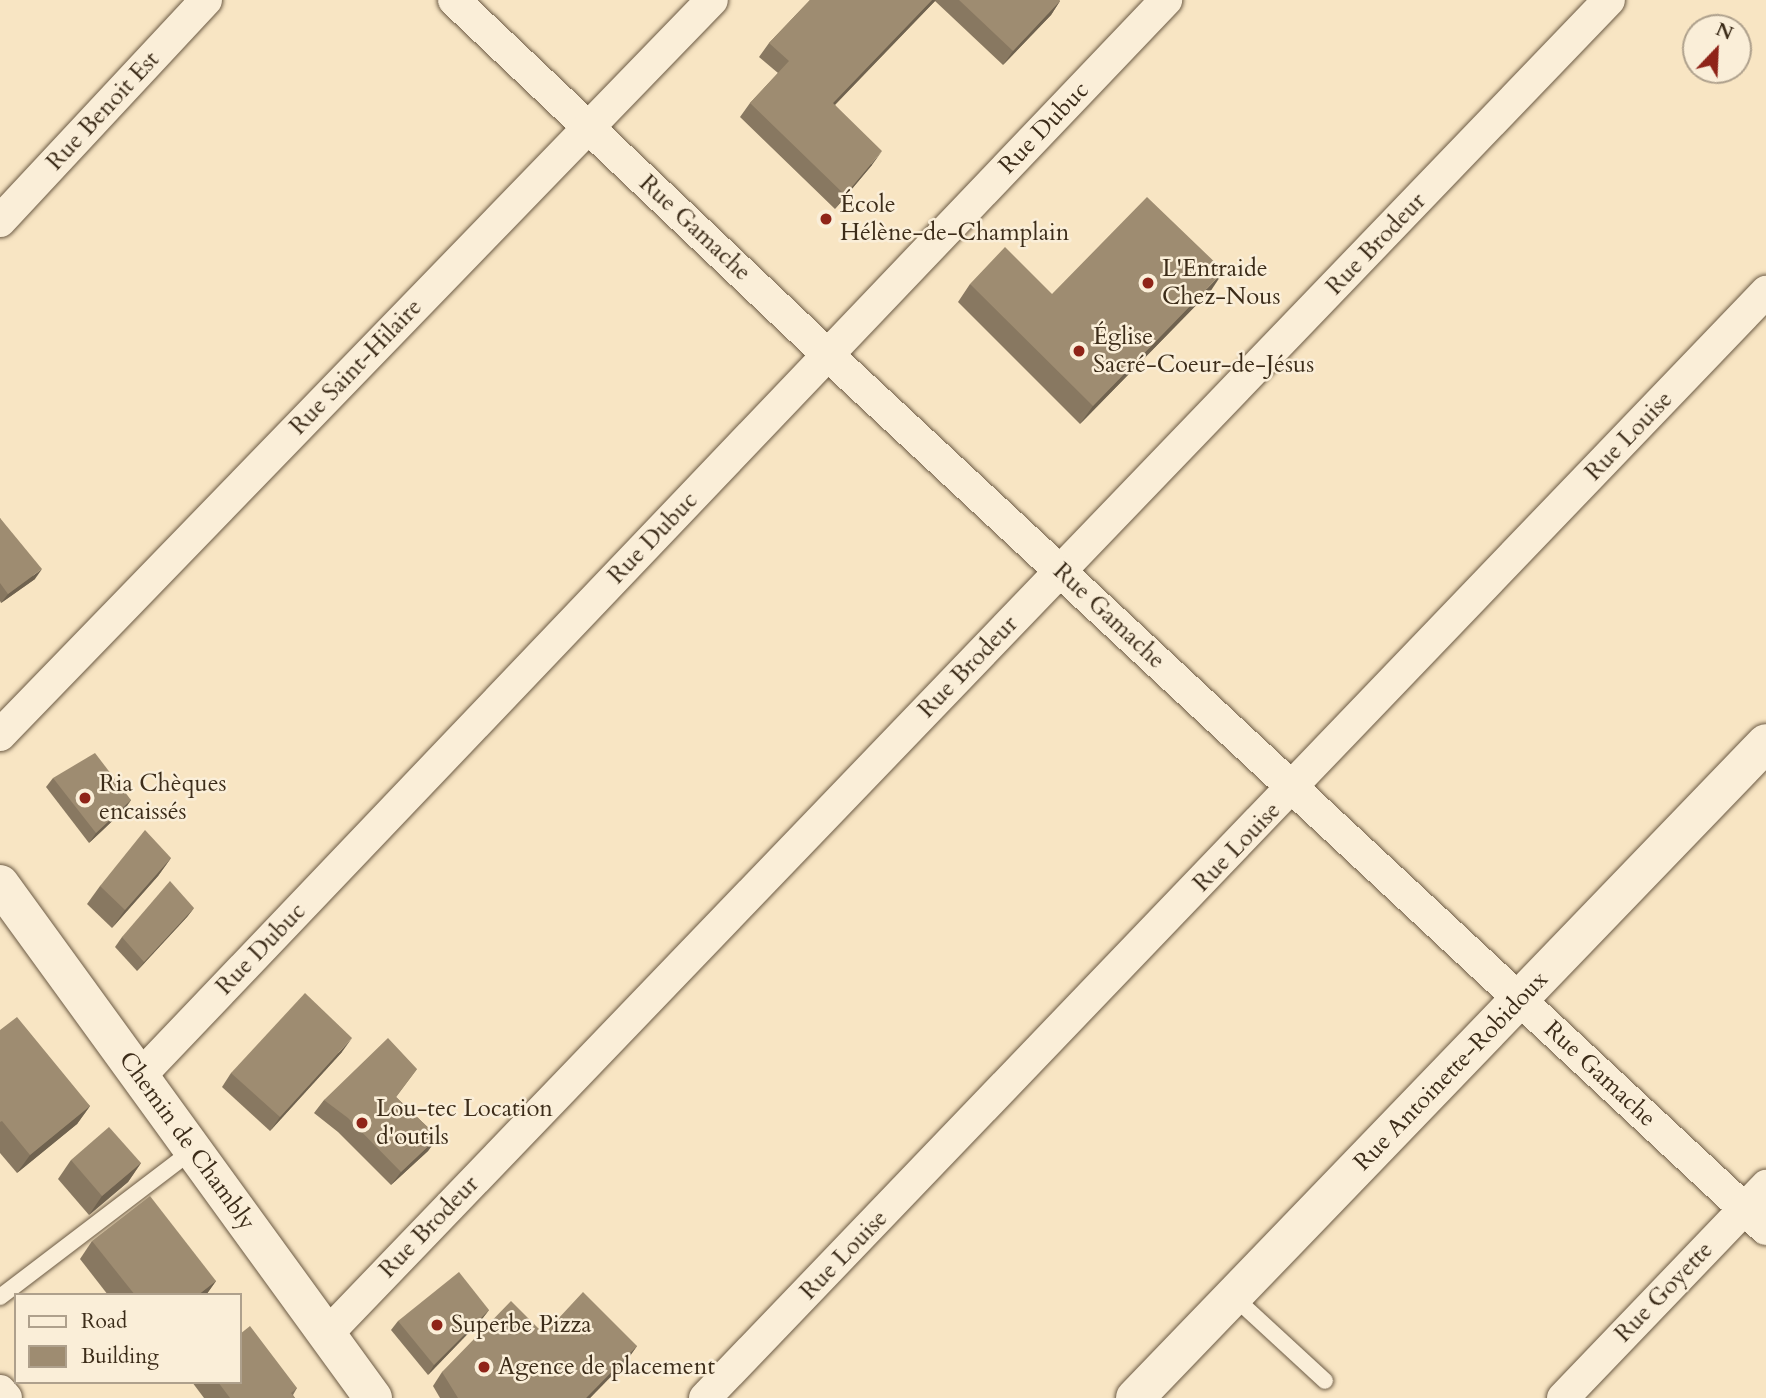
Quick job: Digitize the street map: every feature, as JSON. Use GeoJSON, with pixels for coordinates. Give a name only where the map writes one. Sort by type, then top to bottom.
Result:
{"type":"FeatureCollection","features":[{"type":"Feature","properties":{"kind":"street","name":"Rue Benoit Est"},"geometry":{"type":"LineString","coordinates":[[0,221],[206,0]]}},
{"type":"Feature","properties":{"kind":"street","name":"Rue Gamache"},"geometry":{"type":"LineString","coordinates":[[454,0],[828,355],[1755,1219]]}},
{"type":"Feature","properties":{"kind":"street","name":"Rue Saint-Hilaire"},"geometry":{"type":"LineString","coordinates":[[0,735],[712,0]]}},
{"type":"Feature","properties":{"kind":"street","name":"Rue Dubuc"},"geometry":{"type":"LineString","coordinates":[[140,1076],[1166,0]]}},
{"type":"Feature","properties":{"kind":"street","name":"Rue Brodeur"},"geometry":{"type":"LineString","coordinates":[[327,1334],[1609,0]]}},
{"type":"Feature","properties":{"kind":"street","name":"Rue Louise"},"geometry":{"type":"LineString","coordinates":[[705,1398],[1766,292]]}},
{"type":"Feature","properties":{"kind":"street","name":"Rue Antoinette-Robidoux"},"geometry":{"type":"LineString","coordinates":[[1135,1398],[1766,743]]}},
{"type":"Feature","properties":{"kind":"street","name":"Chemin de Chambly"},"geometry":{"type":"LineString","coordinates":[[0,884],[373,1398]]}},
{"type":"Feature","properties":{"kind":"street","name":"Rue Goyette"},"geometry":{"type":"LineString","coordinates":[[1563,1398],[1755,1219],[1766,1186]]}},
{"type":"Feature","properties":{"kind":"street"},"geometry":{"type":"LineString","coordinates":[[0,1391],[6,1398]]}},
{"type":"Feature","properties":{"kind":"lane"},"geometry":{"type":"LineString","coordinates":[[0,1297],[193,1150]]}},
{"type":"Feature","properties":{"kind":"lane"},"geometry":{"type":"LineString","coordinates":[[1233,1296],[1325,1381]]}},
{"type":"Feature","properties":{"kind":"building","name":"École Hélène-de-Champlain"},"geometry":{"type":"Polygon","coordinates":[[[810,0],[932,0],[833,103],[882,151],[845,195],[750,103],[789,61],[769,43],[810,0]]]}},
{"type":"Feature","properties":{"kind":"building"},"geometry":{"type":"Polygon","coordinates":[[[959,0],[1059,0],[1060,1],[1013,51],[959,0]]]}},
{"type":"Feature","properties":{"kind":"building","name":"Église Sacré-Coeur-de-Jésus"},"geometry":{"type":"Polygon","coordinates":[[[1147,197],[1224,271],[1093,406],[970,284],[1005,247],[1052,294],[1147,197]]]}},
{"type":"Feature","properties":{"kind":"building"},"geometry":{"type":"Polygon","coordinates":[[[0,518],[42,569],[8,594],[0,583],[0,518]]]}},
{"type":"Feature","properties":{"kind":"building","name":"Ria Chèques encaissés"},"geometry":{"type":"Polygon","coordinates":[[[95,753],[131,800],[96,833],[53,778],[95,753]]]}},
{"type":"Feature","properties":{"kind":"building"},"geometry":{"type":"Polygon","coordinates":[[[145,830],[171,858],[125,910],[100,886],[145,830]]]}},
{"type":"Feature","properties":{"kind":"building"},"geometry":{"type":"Polygon","coordinates":[[[170,881],[194,908],[144,962],[122,937],[170,881]]]}},
{"type":"Feature","properties":{"kind":"building"},"geometry":{"type":"Polygon","coordinates":[[[305,993],[352,1038],[280,1117],[231,1073],[305,993]]]}},
{"type":"Feature","properties":{"kind":"building"},"geometry":{"type":"Polygon","coordinates":[[[17,1017],[90,1106],[30,1155],[2,1121],[0,1122],[0,1030],[17,1017]]]}},
{"type":"Feature","properties":{"kind":"building","name":"Lou-tec Location d'outils"},"geometry":{"type":"Polygon","coordinates":[[[388,1038],[417,1069],[396,1097],[438,1137],[401,1172],[348,1118],[324,1100],[388,1038]]]}},
{"type":"Feature","properties":{"kind":"building"},"geometry":{"type":"Polygon","coordinates":[[[109,1127],[141,1163],[102,1196],[71,1160],[109,1127]]]}},
{"type":"Feature","properties":{"kind":"building"},"geometry":{"type":"Polygon","coordinates":[[[150,1196],[216,1281],[201,1293],[133,1293],[92,1241],[150,1196]]]}},
{"type":"Feature","properties":{"kind":"building","name":"Superbe Pizza"},"geometry":{"type":"Polygon","coordinates":[[[459,1272],[489,1310],[434,1365],[398,1321],[459,1272]]]}},
{"type":"Feature","properties":{"kind":"building"},"geometry":{"type":"Polygon","coordinates":[[[583,1292],[637,1346],[586,1398],[458,1398],[442,1372],[511,1301],[544,1334],[583,1292]]]}},
{"type":"Feature","properties":{"kind":"building"},"geometry":{"type":"Polygon","coordinates":[[[250,1326],[297,1388],[291,1393],[295,1398],[230,1398],[220,1384],[242,1384],[242,1332],[250,1326]]]}},
{"type":"Feature","properties":{"kind":"place","name":"École Hélène-de-Champlain"},"geometry":{"type":"Point","coordinates":[826,219]}},
{"type":"Feature","properties":{"kind":"place","name":"L'Entraide Chez-Nous"},"geometry":{"type":"Point","coordinates":[1148,283]}},
{"type":"Feature","properties":{"kind":"place","name":"Église Sacré-Coeur-de-Jésus"},"geometry":{"type":"Point","coordinates":[1079,351]}},
{"type":"Feature","properties":{"kind":"place","name":"Ria Chèques encaissés"},"geometry":{"type":"Point","coordinates":[85,798]}},
{"type":"Feature","properties":{"kind":"place","name":"Lou-tec Location d'outils"},"geometry":{"type":"Point","coordinates":[362,1123]}},
{"type":"Feature","properties":{"kind":"place","name":"Superbe Pizza"},"geometry":{"type":"Point","coordinates":[437,1325]}},
{"type":"Feature","properties":{"kind":"place","name":"Agence de placement"},"geometry":{"type":"Point","coordinates":[484,1367]}}]}
